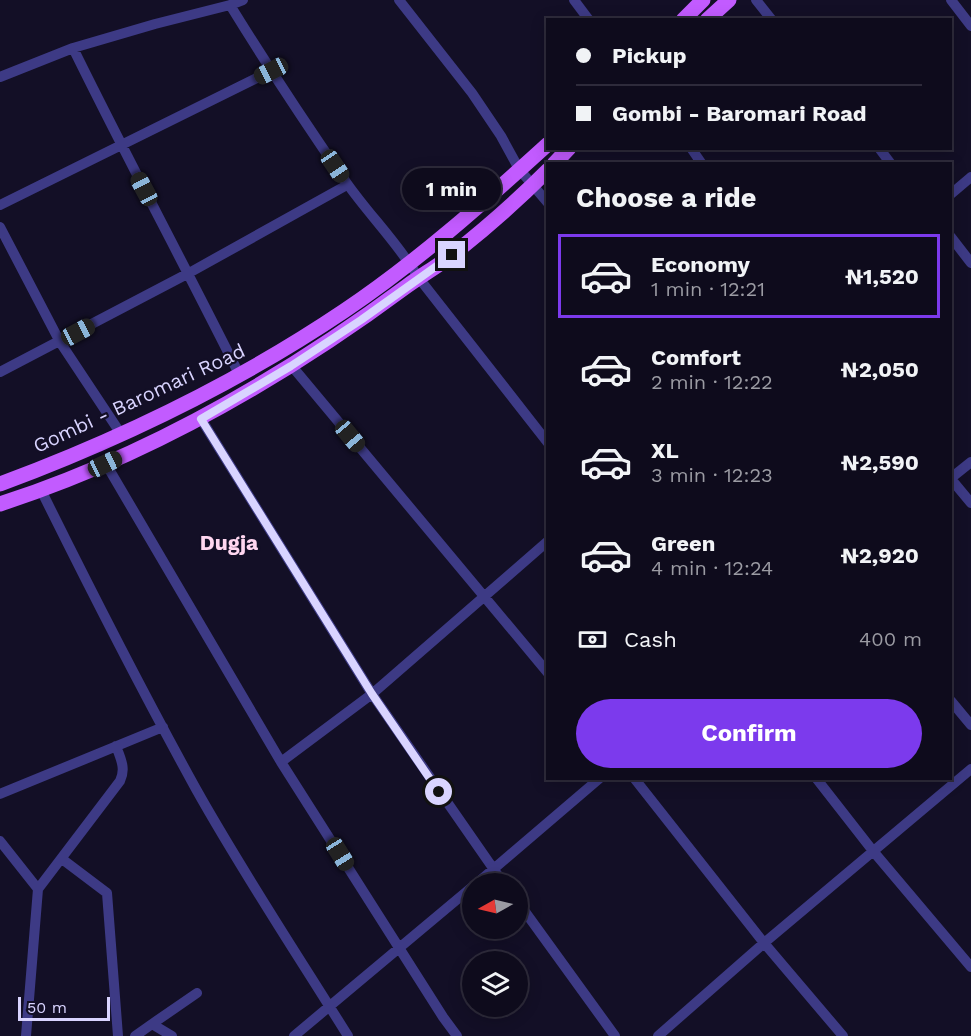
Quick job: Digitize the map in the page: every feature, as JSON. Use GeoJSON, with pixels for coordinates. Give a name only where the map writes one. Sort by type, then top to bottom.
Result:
{"type":"FeatureCollection","features":[{"type":"Feature","properties":{"kind":"main road"},"geometry":{"type":"LineString","coordinates":[[685,18],[703,0]]}},
{"type":"Feature","properties":{"kind":"main road"},"geometry":{"type":"LineString","coordinates":[[709,18],[729,0]]}},
{"type":"Feature","properties":{"kind":"main road","name":"Gombi - Baromari Road"},"geometry":{"type":"LineString","coordinates":[[0,484],[46,467],[121,434],[240,376],[346,310],[436,242],[546,146]]}},
{"type":"Feature","properties":{"kind":"main road"},"geometry":{"type":"LineString","coordinates":[[556,162],[567,150]]}},
{"type":"Feature","properties":{"kind":"main road","name":"Gombi - Baromari Road"},"geometry":{"type":"LineString","coordinates":[[0,504],[105,464],[201,419],[291,366],[361,320],[418,277],[452,255],[546,172]]}},
{"type":"Feature","properties":{"kind":"street"},"geometry":{"type":"LineString","coordinates":[[0,77],[73,48],[243,0]]}},
{"type":"Feature","properties":{"kind":"street"},"geometry":{"type":"LineString","coordinates":[[399,0],[472,93],[501,135],[519,169],[546,201]]}},
{"type":"Feature","properties":{"kind":"street"},"geometry":{"type":"LineString","coordinates":[[574,0],[588,18]]}},
{"type":"Feature","properties":{"kind":"street"},"geometry":{"type":"LineString","coordinates":[[756,0],[770,18]]}},
{"type":"Feature","properties":{"kind":"street"},"geometry":{"type":"LineString","coordinates":[[951,0],[971,26]]}},
{"type":"Feature","properties":{"kind":"street"},"geometry":{"type":"LineString","coordinates":[[230,5],[347,185],[546,440]]}},
{"type":"Feature","properties":{"kind":"street"},"geometry":{"type":"LineString","coordinates":[[73,48],[121,147],[189,273],[240,376]]}},
{"type":"Feature","properties":{"kind":"street"},"geometry":{"type":"LineString","coordinates":[[0,205],[271,71]]}},
{"type":"Feature","properties":{"kind":"street"},"geometry":{"type":"LineString","coordinates":[[952,193],[971,177]]}},
{"type":"Feature","properties":{"kind":"street"},"geometry":{"type":"LineString","coordinates":[[0,372],[189,273],[347,185]]}},
{"type":"Feature","properties":{"kind":"street"},"geometry":{"type":"LineString","coordinates":[[0,227],[60,342],[121,434]]}},
{"type":"Feature","properties":{"kind":"street"},"geometry":{"type":"LineString","coordinates":[[952,238],[971,263]]}},
{"type":"Feature","properties":{"kind":"street"},"geometry":{"type":"LineString","coordinates":[[291,366],[546,671]]}},
{"type":"Feature","properties":{"kind":"street"},"geometry":{"type":"LineString","coordinates":[[201,419],[372,694],[497,873]]}},
{"type":"Feature","properties":{"kind":"street"},"geometry":{"type":"LineString","coordinates":[[952,478],[971,462]]}},
{"type":"Feature","properties":{"kind":"street"},"geometry":{"type":"LineString","coordinates":[[105,464],[281,762],[457,1036]]}},
{"type":"Feature","properties":{"kind":"street"},"geometry":{"type":"LineString","coordinates":[[952,480],[971,502]]}},
{"type":"Feature","properties":{"kind":"street"},"geometry":{"type":"LineString","coordinates":[[41,490],[101,612],[203,800],[348,1036]]}},
{"type":"Feature","properties":{"kind":"street"},"geometry":{"type":"LineString","coordinates":[[281,762],[372,694],[546,543]]}},
{"type":"Feature","properties":{"kind":"street"},"geometry":{"type":"LineString","coordinates":[[952,702],[971,724]]}},
{"type":"Feature","properties":{"kind":"street"},"geometry":{"type":"LineString","coordinates":[[0,794],[163,727]]}},
{"type":"Feature","properties":{"kind":"street"},"geometry":{"type":"LineString","coordinates":[[26,1036],[38,889],[123,775],[124,766],[116,746]]}},
{"type":"Feature","properties":{"kind":"street"},"geometry":{"type":"LineString","coordinates":[[658,1036],[764,943],[971,769]]}},
{"type":"Feature","properties":{"kind":"street"},"geometry":{"type":"LineString","coordinates":[[489,873],[598,780]]}},
{"type":"Feature","properties":{"kind":"street"},"geometry":{"type":"LineString","coordinates":[[636,780],[764,943],[843,1036]]}},
{"type":"Feature","properties":{"kind":"street"},"geometry":{"type":"LineString","coordinates":[[818,780],[873,851],[971,967]]}},
{"type":"Feature","properties":{"kind":"street"},"geometry":{"type":"LineString","coordinates":[[0,842],[38,889]]}},
{"type":"Feature","properties":{"kind":"street"},"geometry":{"type":"LineString","coordinates":[[62,859],[107,893],[118,1036]]}},
{"type":"Feature","properties":{"kind":"street"},"geometry":{"type":"LineString","coordinates":[[294,1036],[462,895]]}},
{"type":"Feature","properties":{"kind":"street"},"geometry":{"type":"LineString","coordinates":[[528,916],[615,1036]]}},
{"type":"Feature","properties":{"kind":"street"},"geometry":{"type":"LineString","coordinates":[[135,1036],[197,993]]}},
{"type":"Feature","properties":{"kind":"street"},"geometry":{"type":"LineString","coordinates":[[152,1024],[172,1036]]}},
{"type":"Feature","properties":{"kind":"district","name":"Dugja"},"geometry":{"type":"Point","coordinates":[229,543]}},
{"type":"Feature","properties":{"kind":"route"},"geometry":{"type":"LineString","coordinates":[[439,792],[372,694],[201,419],[291,366],[361,320],[418,277],[452,255]]}}]}
